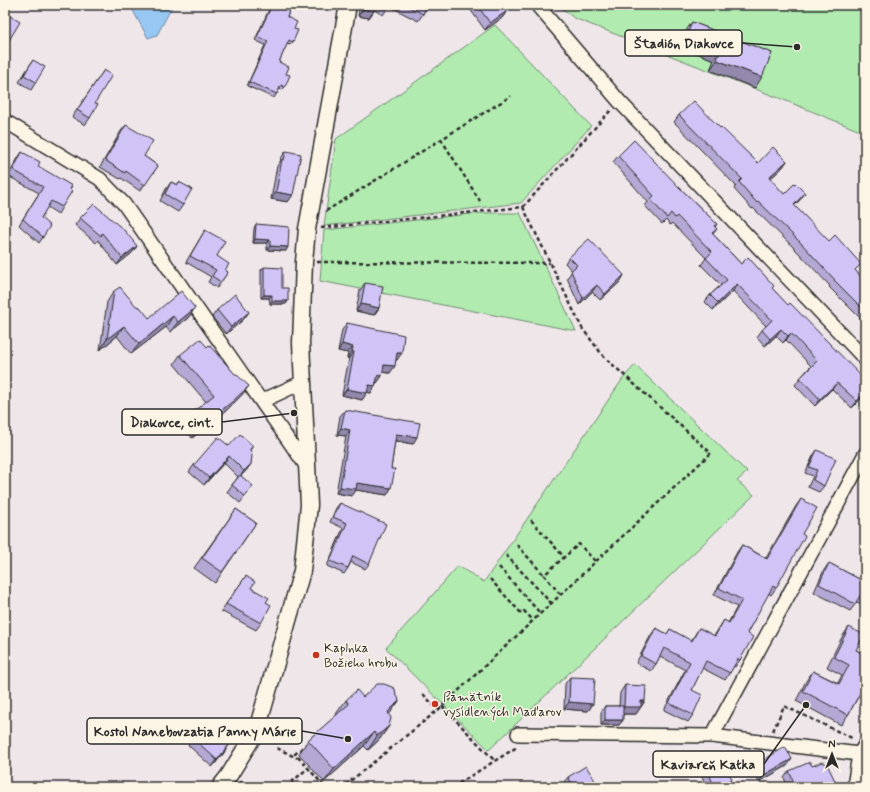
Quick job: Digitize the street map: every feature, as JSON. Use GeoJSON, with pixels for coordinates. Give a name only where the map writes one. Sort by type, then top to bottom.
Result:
{"type":"FeatureCollection","features":[{"type":"Feature","properties":{"kind":"street"},"geometry":{"type":"LineString","coordinates":[[220,787],[258,730],[302,571],[310,505],[301,344],[304,262],[307,229],[348,5]]}},
{"type":"Feature","properties":{"kind":"street"},"geometry":{"type":"LineString","coordinates":[[537,5],[619,101],[865,359]]}},
{"type":"Feature","properties":{"kind":"street"},"geometry":{"type":"LineString","coordinates":[[5,121],[100,178],[124,204],[307,467]]}},
{"type":"Feature","properties":{"kind":"street"},"geometry":{"type":"LineString","coordinates":[[262,401],[302,382]]}},
{"type":"Feature","properties":{"kind":"street"},"geometry":{"type":"LineString","coordinates":[[712,736],[865,454]]}},
{"type":"Feature","properties":{"kind":"street"},"geometry":{"type":"LineString","coordinates":[[518,734],[712,736],[768,742],[861,747],[854,787]]}},
{"type":"Feature","properties":{"kind":"path"},"geometry":{"type":"LineString","coordinates":[[322,212],[510,96]]}},
{"type":"Feature","properties":{"kind":"path"},"geometry":{"type":"LineString","coordinates":[[307,229],[523,207],[601,123],[619,101]]}},
{"type":"Feature","properties":{"kind":"path"},"geometry":{"type":"LineString","coordinates":[[441,139],[480,201]]}},
{"type":"Feature","properties":{"kind":"path"},"geometry":{"type":"LineString","coordinates":[[343,787],[438,710],[710,453],[604,357],[582,328],[523,207]]}},
{"type":"Feature","properties":{"kind":"path"},"geometry":{"type":"LineString","coordinates":[[304,262],[550,263]]}},
{"type":"Feature","properties":{"kind":"path"},"geometry":{"type":"LineString","coordinates":[[531,520],[564,557]]}},
{"type":"Feature","properties":{"kind":"path"},"geometry":{"type":"LineString","coordinates":[[544,575],[579,544],[596,561]]}},
{"type":"Feature","properties":{"kind":"path"},"geometry":{"type":"LineString","coordinates":[[517,545],[560,594]]}},
{"type":"Feature","properties":{"kind":"path"},"geometry":{"type":"LineString","coordinates":[[506,555],[551,603]]}},
{"type":"Feature","properties":{"kind":"path"},"geometry":{"type":"LineString","coordinates":[[499,567],[540,613]]}},
{"type":"Feature","properties":{"kind":"path"},"geometry":{"type":"LineString","coordinates":[[490,579],[521,613],[524,611],[533,620]]}},
{"type":"Feature","properties":{"kind":"path"},"geometry":{"type":"LineString","coordinates":[[423,694],[438,710]]}},
{"type":"Feature","properties":{"kind":"path"},"geometry":{"type":"LineString","coordinates":[[442,706],[495,761]]}},
{"type":"Feature","properties":{"kind":"path"},"geometry":{"type":"LineString","coordinates":[[768,742],[784,706],[861,747]]}},
{"type":"Feature","properties":{"kind":"path"},"geometry":{"type":"LineString","coordinates":[[453,787],[538,734]]}},
{"type":"Feature","properties":{"kind":"path"},"geometry":{"type":"LineString","coordinates":[[311,740],[295,754],[308,768],[312,770],[325,787]]}},
{"type":"Feature","properties":{"kind":"path"},"geometry":{"type":"LineString","coordinates":[[277,748],[300,759]]}},
{"type":"Feature","properties":{"kind":"path"},"geometry":{"type":"LineString","coordinates":[[286,787],[308,768]]}},
{"type":"Feature","properties":{"kind":"green space"},"geometry":{"type":"Polygon","coordinates":[[[558,5],[865,5],[865,133],[574,18],[558,5]]]}},
{"type":"Feature","properties":{"kind":"green space"},"geometry":{"type":"Polygon","coordinates":[[[495,25],[591,126],[521,203],[324,226],[336,139],[495,25]]]}},
{"type":"Feature","properties":{"kind":"green space"},"geometry":{"type":"Polygon","coordinates":[[[480,213],[520,213],[576,331],[320,281],[324,230],[480,213]]]}},
{"type":"Feature","properties":{"kind":"green space"},"geometry":{"type":"Polygon","coordinates":[[[635,365],[747,472],[737,481],[754,495],[489,750],[386,648],[458,566],[484,582],[624,377],[635,365]]]}},
{"type":"Feature","properties":{"kind":"water"},"geometry":{"type":"Polygon","coordinates":[[[133,5],[173,5],[157,35],[148,38],[132,9],[133,5]]]}},
{"type":"Feature","properties":{"kind":"building"},"geometry":{"type":"Polygon","coordinates":[[[272,5],[292,5],[287,17],[297,22],[294,29],[298,30],[293,42],[289,40],[279,62],[289,67],[286,74],[290,75],[285,87],[281,85],[277,94],[249,82],[268,41],[257,37],[272,5]]]}},
{"type":"Feature","properties":{"kind":"building"},"geometry":{"type":"Polygon","coordinates":[[[363,5],[374,5],[374,11],[363,9],[363,5]]]}},
{"type":"Feature","properties":{"kind":"building"},"geometry":{"type":"Polygon","coordinates":[[[382,5],[390,5],[388,8],[382,5]]]}},
{"type":"Feature","properties":{"kind":"building"},"geometry":{"type":"Polygon","coordinates":[[[405,5],[427,5],[423,14],[405,5]]]}},
{"type":"Feature","properties":{"kind":"building"},"geometry":{"type":"Polygon","coordinates":[[[477,5],[503,5],[507,11],[490,23],[477,5]]]}},
{"type":"Feature","properties":{"kind":"building"},"geometry":{"type":"Polygon","coordinates":[[[5,13],[20,22],[5,47],[5,13]]]}},
{"type":"Feature","properties":{"kind":"building"},"geometry":{"type":"Polygon","coordinates":[[[692,22],[772,53],[762,77],[717,60],[721,49],[687,35],[692,22]]]}},
{"type":"Feature","properties":{"kind":"building"},"geometry":{"type":"Polygon","coordinates":[[[33,60],[45,67],[36,82],[24,75],[33,60]]]}},
{"type":"Feature","properties":{"kind":"building"},"geometry":{"type":"Polygon","coordinates":[[[104,70],[112,75],[95,103],[98,104],[90,118],[77,110],[104,70]]]}},
{"type":"Feature","properties":{"kind":"building"},"geometry":{"type":"Polygon","coordinates":[[[694,101],[720,128],[721,127],[758,163],[773,147],[787,161],[769,177],[784,194],[795,183],[805,193],[794,205],[829,241],[835,235],[861,264],[855,270],[865,281],[865,311],[834,280],[800,242],[758,201],[757,203],[739,182],[742,179],[679,115],[694,101]]]}},
{"type":"Feature","properties":{"kind":"building"},"geometry":{"type":"Polygon","coordinates":[[[126,125],[153,141],[144,156],[158,166],[145,185],[126,171],[125,173],[105,160],[126,125]]]}},
{"type":"Feature","properties":{"kind":"building"},"geometry":{"type":"Polygon","coordinates":[[[634,140],[717,224],[714,226],[717,229],[712,233],[741,264],[748,257],[774,286],[772,288],[788,305],[790,303],[865,380],[865,386],[861,390],[864,393],[857,401],[837,383],[820,399],[800,378],[817,361],[791,333],[788,336],[781,329],[770,339],[762,330],[772,320],[737,284],[718,303],[710,295],[727,280],[706,258],[712,252],[677,216],[675,218],[671,213],[667,218],[650,199],[654,196],[618,156],[634,140]]]}},
{"type":"Feature","properties":{"kind":"building"},"geometry":{"type":"Polygon","coordinates":[[[286,151],[301,154],[293,195],[276,192],[282,159],[284,160],[286,151]]]}},
{"type":"Feature","properties":{"kind":"building"},"geometry":{"type":"Polygon","coordinates":[[[22,152],[40,162],[38,166],[72,186],[70,189],[72,191],[62,207],[51,201],[41,218],[50,226],[43,237],[23,219],[43,187],[13,170],[22,152]]]}},
{"type":"Feature","properties":{"kind":"building"},"geometry":{"type":"Polygon","coordinates":[[[171,182],[177,185],[179,182],[192,189],[183,205],[165,194],[171,182]]]}},
{"type":"Feature","properties":{"kind":"building"},"geometry":{"type":"Polygon","coordinates":[[[94,204],[125,231],[137,246],[122,258],[102,233],[101,236],[80,218],[94,204]]]}},
{"type":"Feature","properties":{"kind":"building"},"geometry":{"type":"Polygon","coordinates":[[[256,224],[289,227],[288,247],[270,246],[270,240],[255,239],[256,224]]]}},
{"type":"Feature","properties":{"kind":"building"},"geometry":{"type":"Polygon","coordinates":[[[205,230],[225,241],[217,256],[229,264],[225,270],[228,272],[221,282],[212,276],[216,270],[190,256],[205,230]]]}},
{"type":"Feature","properties":{"kind":"building"},"geometry":{"type":"Polygon","coordinates":[[[589,239],[624,275],[605,294],[597,285],[583,298],[571,271],[577,265],[569,257],[589,239]]]}},
{"type":"Feature","properties":{"kind":"building"},"geometry":{"type":"Polygon","coordinates":[[[264,267],[282,268],[282,288],[288,288],[288,301],[272,301],[272,295],[264,295],[264,267]]]}},
{"type":"Feature","properties":{"kind":"building"},"geometry":{"type":"Polygon","coordinates":[[[365,283],[383,286],[379,308],[361,304],[365,283]]]}},
{"type":"Feature","properties":{"kind":"building"},"geometry":{"type":"Polygon","coordinates":[[[120,287],[136,306],[140,307],[149,318],[181,291],[195,308],[178,322],[173,316],[139,344],[124,326],[107,339],[114,291],[120,287]]]}},
{"type":"Feature","properties":{"kind":"building"},"geometry":{"type":"Polygon","coordinates":[[[235,294],[249,312],[231,327],[217,310],[235,294]]]}},
{"type":"Feature","properties":{"kind":"building"},"geometry":{"type":"Polygon","coordinates":[[[347,323],[404,335],[402,353],[397,353],[395,366],[384,365],[382,376],[378,375],[375,386],[369,385],[367,393],[347,389],[354,352],[352,351],[353,347],[342,344],[347,323]]]}},
{"type":"Feature","properties":{"kind":"building"},"geometry":{"type":"Polygon","coordinates":[[[200,339],[207,347],[209,345],[235,374],[249,386],[198,429],[188,416],[214,395],[180,355],[200,339]]]}},
{"type":"Feature","properties":{"kind":"building"},"geometry":{"type":"Polygon","coordinates":[[[345,410],[420,423],[417,437],[396,434],[391,469],[395,469],[391,488],[357,483],[356,489],[340,487],[350,430],[341,428],[345,410]]]}},
{"type":"Feature","properties":{"kind":"building"},"geometry":{"type":"Polygon","coordinates":[[[240,434],[253,446],[250,449],[252,456],[251,464],[244,471],[229,456],[209,478],[194,465],[218,437],[229,446],[240,434]]]}},
{"type":"Feature","properties":{"kind":"building"},"geometry":{"type":"Polygon","coordinates":[[[817,450],[836,459],[824,486],[813,480],[817,470],[809,467],[817,450]]]}},
{"type":"Feature","properties":{"kind":"building"},"geometry":{"type":"Polygon","coordinates":[[[240,475],[253,486],[245,496],[232,485],[240,475]]]}},
{"type":"Feature","properties":{"kind":"building"},"geometry":{"type":"Polygon","coordinates":[[[801,499],[817,508],[802,534],[805,536],[776,588],[773,586],[747,633],[753,637],[740,660],[738,659],[730,673],[706,661],[692,690],[702,695],[693,715],[669,703],[690,662],[664,648],[656,664],[641,656],[656,628],[667,634],[670,629],[692,641],[699,628],[715,636],[724,620],[729,623],[742,600],[719,588],[742,545],[767,559],[801,499]]]}},
{"type":"Feature","properties":{"kind":"building"},"geometry":{"type":"Polygon","coordinates":[[[340,503],[386,524],[369,564],[353,556],[348,568],[330,561],[347,523],[333,517],[340,503]]]}},
{"type":"Feature","properties":{"kind":"building"},"geometry":{"type":"Polygon","coordinates":[[[236,509],[256,523],[222,572],[202,558],[236,509]]]}},
{"type":"Feature","properties":{"kind":"building"},"geometry":{"type":"Polygon","coordinates":[[[829,563],[865,582],[865,596],[861,594],[855,604],[819,584],[829,563]]]}},
{"type":"Feature","properties":{"kind":"building"},"geometry":{"type":"Polygon","coordinates":[[[246,576],[255,582],[251,588],[269,598],[266,602],[271,605],[261,623],[226,604],[246,576]]]}},
{"type":"Feature","properties":{"kind":"building"},"geometry":{"type":"Polygon","coordinates":[[[849,627],[864,635],[856,650],[865,655],[865,684],[848,715],[803,691],[813,671],[839,684],[849,665],[834,657],[849,627]]]}},
{"type":"Feature","properties":{"kind":"building"},"geometry":{"type":"Polygon","coordinates":[[[570,677],[595,678],[593,704],[569,702],[570,677]]]}},
{"type":"Feature","properties":{"kind":"building"},"geometry":{"type":"Polygon","coordinates":[[[377,684],[384,684],[392,687],[395,689],[398,697],[399,701],[388,712],[391,718],[389,726],[377,736],[374,732],[334,769],[308,740],[349,704],[346,700],[357,690],[363,697],[377,684]]]}},
{"type":"Feature","properties":{"kind":"building"},"geometry":{"type":"Polygon","coordinates":[[[625,685],[646,686],[645,701],[641,701],[641,707],[624,707],[625,685]]]}},
{"type":"Feature","properties":{"kind":"building"},"geometry":{"type":"Polygon","coordinates":[[[605,706],[623,706],[623,720],[605,720],[605,706]]]}},
{"type":"Feature","properties":{"kind":"building"},"geometry":{"type":"Polygon","coordinates":[[[205,724],[229,745],[217,760],[193,738],[205,724]]]}},
{"type":"Feature","properties":{"kind":"building"},"geometry":{"type":"Polygon","coordinates":[[[785,747],[792,759],[764,775],[757,764],[785,747]]]}},
{"type":"Feature","properties":{"kind":"building"},"geometry":{"type":"Polygon","coordinates":[[[722,758],[732,779],[715,787],[705,766],[722,758]]]}},
{"type":"Feature","properties":{"kind":"building"},"geometry":{"type":"Polygon","coordinates":[[[810,762],[812,766],[822,762],[827,764],[836,783],[836,787],[796,787],[789,771],[810,762]]]}},
{"type":"Feature","properties":{"kind":"building"},"geometry":{"type":"Polygon","coordinates":[[[586,766],[597,784],[592,787],[574,787],[568,777],[586,766]]]}},
{"type":"Feature","properties":{"kind":"building"},"geometry":{"type":"Polygon","coordinates":[[[764,783],[765,787],[755,787],[764,783]]]}},
{"type":"Feature","properties":{"kind":"place","name":"Štadión Diakovce"},"geometry":{"type":"Point","coordinates":[797,47]}},
{"type":"Feature","properties":{"kind":"place","name":"Diakovce, cint."},"geometry":{"type":"Point","coordinates":[294,413]}},
{"type":"Feature","properties":{"kind":"place","name":"Kaplnka Božieho hrobu"},"geometry":{"type":"Point","coordinates":[316,655]}},
{"type":"Feature","properties":{"kind":"place","name":"Pamätník vysídlených Maďarov"},"geometry":{"type":"Point","coordinates":[435,704]}},
{"type":"Feature","properties":{"kind":"place","name":"Kaviareň Katka"},"geometry":{"type":"Point","coordinates":[806,705]}},
{"type":"Feature","properties":{"kind":"place","name":"Kostol Nanebovzatia Panny Márie"},"geometry":{"type":"Point","coordinates":[348,739]}}]}
